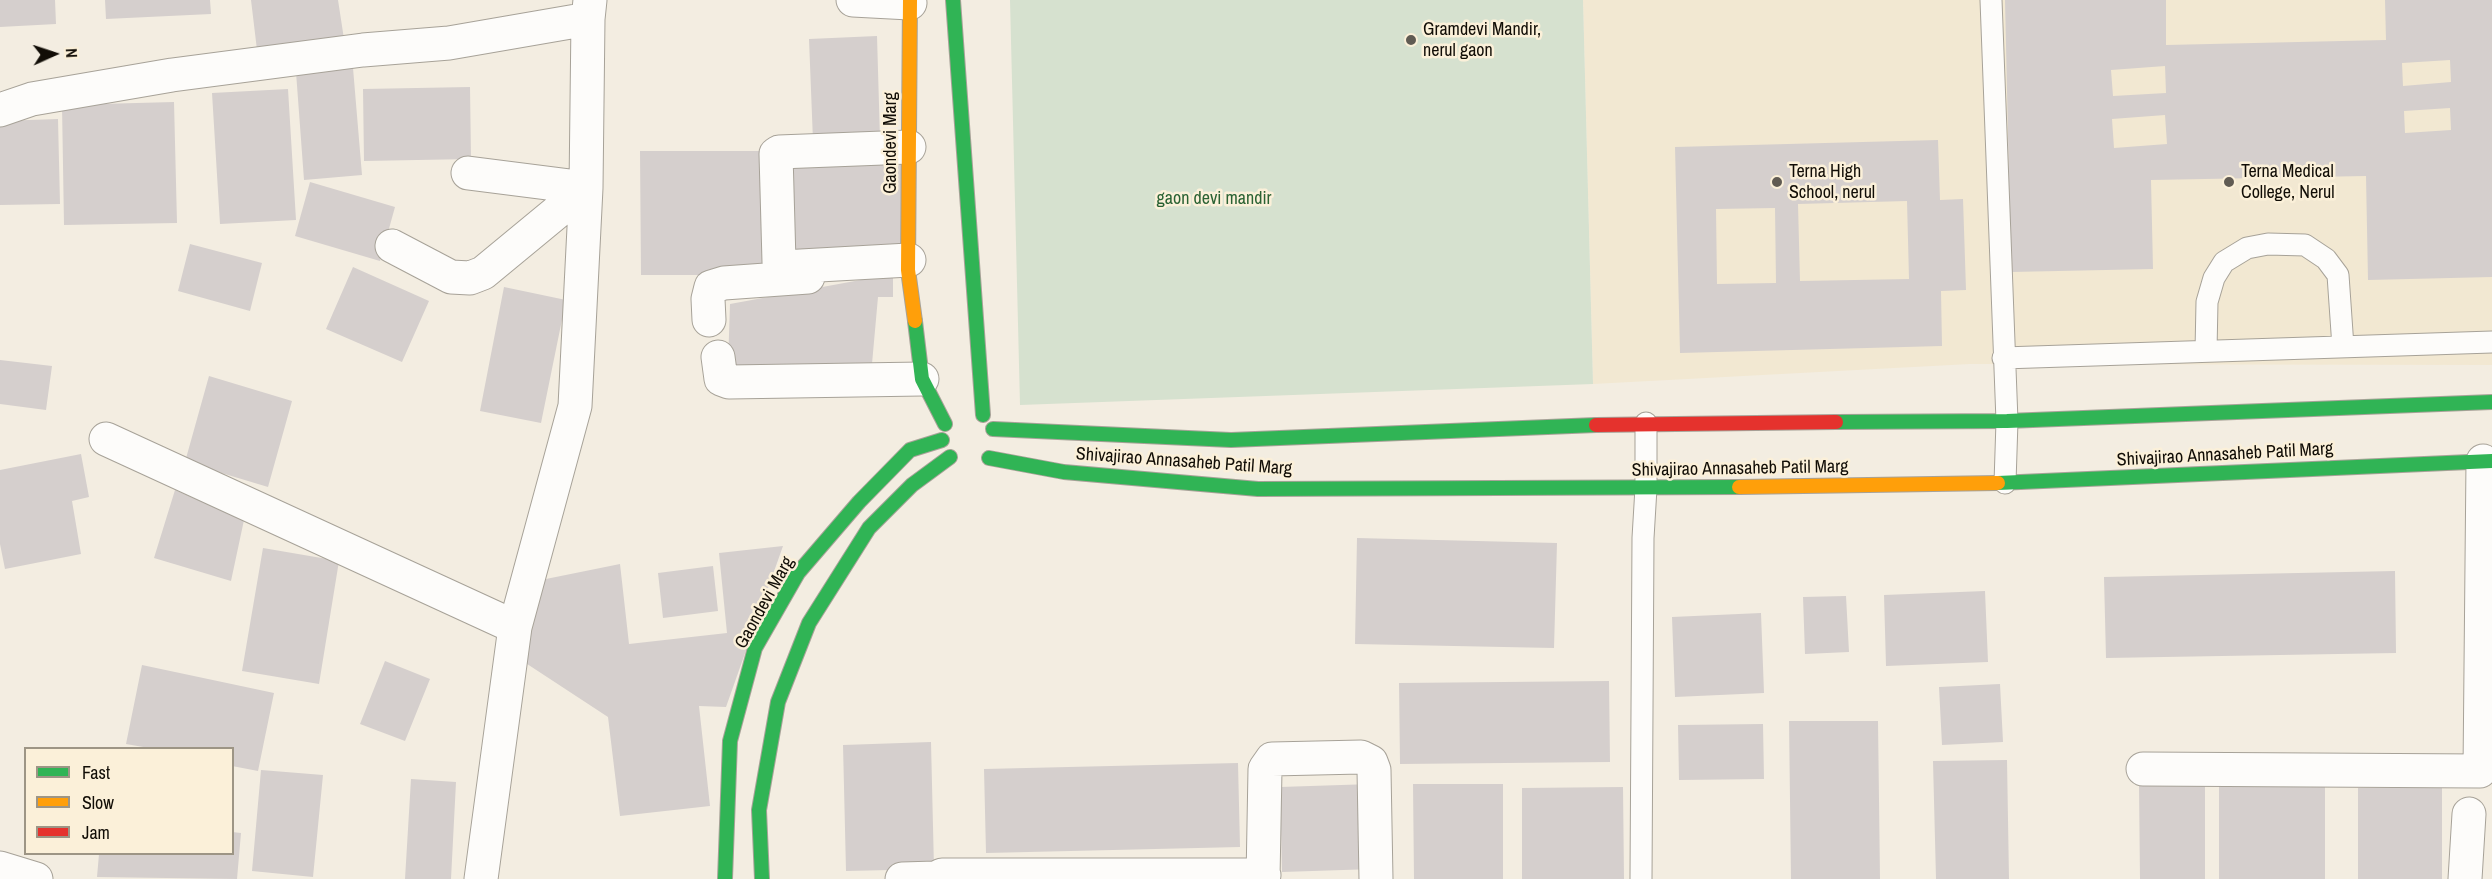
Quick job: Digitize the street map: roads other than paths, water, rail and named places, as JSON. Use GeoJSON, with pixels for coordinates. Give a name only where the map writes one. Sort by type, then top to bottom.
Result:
{"type":"FeatureCollection","features":[{"type":"Feature","properties":{"kind":"main road"},"geometry":{"type":"LineString","coordinates":[[953,0],[983,415],[993,429],[995,438],[989,458],[970,464],[950,457],[944,449],[942,440],[945,424],[962,412],[983,415]]}},
{"type":"Feature","properties":{"kind":"main road","name":"Gaondevi Marg"},"geometry":{"type":"LineString","coordinates":[[910,2],[908,265],[922,379],[945,424]]}},
{"type":"Feature","properties":{"kind":"main road","name":"Shivajirao Annasaheb Patil Marg"},"geometry":{"type":"LineString","coordinates":[[993,429],[1231,440],[1646,423],[2007,421],[2492,402]]}},
{"type":"Feature","properties":{"kind":"main road","name":"Gaondevi Marg"},"geometry":{"type":"LineString","coordinates":[[725,879],[730,741],[755,648],[798,573],[859,502],[910,450],[942,440]]}},
{"type":"Feature","properties":{"kind":"main road"},"geometry":{"type":"LineString","coordinates":[[762,879],[759,810],[778,702],[809,623],[869,528],[912,485],[950,457]]}},
{"type":"Feature","properties":{"kind":"main road","name":"Shivajirao Annasaheb Patil Marg"},"geometry":{"type":"LineString","coordinates":[[989,458],[1064,472],[1258,489],[1646,488],[2005,483],[2488,461]]}},
{"type":"Feature","properties":{"kind":"street"},"geometry":{"type":"LineString","coordinates":[[853,0],[910,2]]}},
{"type":"Feature","properties":{"kind":"street"},"geometry":{"type":"LineString","coordinates":[[0,110],[32,99],[172,75],[363,50],[448,43],[589,9],[586,188],[575,406],[515,627],[481,879]]}},
{"type":"Feature","properties":{"kind":"street"},"geometry":{"type":"LineString","coordinates":[[908,265],[783,267],[779,262],[776,154],[779,152],[909,147]]}},
{"type":"Feature","properties":{"kind":"street"},"geometry":{"type":"LineString","coordinates":[[468,173],[586,188]]}},
{"type":"Feature","properties":{"kind":"street"},"geometry":{"type":"LineString","coordinates":[[392,246],[451,277],[470,278],[483,273],[586,188]]}},
{"type":"Feature","properties":{"kind":"street"},"geometry":{"type":"LineString","coordinates":[[709,320],[708,298],[711,287],[724,283],[908,265]]}},
{"type":"Feature","properties":{"kind":"street"},"geometry":{"type":"LineString","coordinates":[[718,357],[721,379],[729,381],[863,382],[922,379]]}},
{"type":"Feature","properties":{"kind":"street"},"geometry":{"type":"LineString","coordinates":[[106,439],[515,627]]}},
{"type":"Feature","properties":{"kind":"street"},"geometry":{"type":"LineString","coordinates":[[2143,769],[2480,771],[2488,461]]}},
{"type":"Feature","properties":{"kind":"street"},"geometry":{"type":"LineString","coordinates":[[902,879],[936,878],[942,875],[1264,877],[1265,769],[1272,759],[1361,757],[1371,762],[1374,770],[1376,879]]}},
{"type":"Feature","properties":{"kind":"street"},"geometry":{"type":"LineString","coordinates":[[2465,879],[2469,814]]}},
{"type":"Feature","properties":{"kind":"street"},"geometry":{"type":"LineString","coordinates":[[0,868],[36,879]]}},
{"type":"Feature","properties":{"kind":"lane"},"geometry":{"type":"LineString","coordinates":[[1991,0],[2007,421],[2005,483]]}},
{"type":"Feature","properties":{"kind":"lane"},"geometry":{"type":"LineString","coordinates":[[2206,351],[2207,302],[2214,278],[2224,262],[2247,248],[2268,244],[2305,245],[2326,259],[2338,275],[2343,347]]}},
{"type":"Feature","properties":{"kind":"lane"},"geometry":{"type":"LineString","coordinates":[[2003,358],[2492,342]]}},
{"type":"Feature","properties":{"kind":"lane"},"geometry":{"type":"LineString","coordinates":[[1641,879],[1646,423]]}},
{"type":"Feature","properties":{"kind":"place","name":"Gramdevi Mandir, nerul gaon"},"geometry":{"type":"Point","coordinates":[1411,40]}},
{"type":"Feature","properties":{"kind":"place","name":"Terna High School, nerul"},"geometry":{"type":"Point","coordinates":[1777,182]}},
{"type":"Feature","properties":{"kind":"place","name":"Terna Medical College, Nerul"},"geometry":{"type":"Point","coordinates":[2229,182]}},
{"type":"Feature","properties":{"kind":"park label","name":"gaon devi mandir"},"geometry":{"type":"Point","coordinates":[1214,199]}}]}
